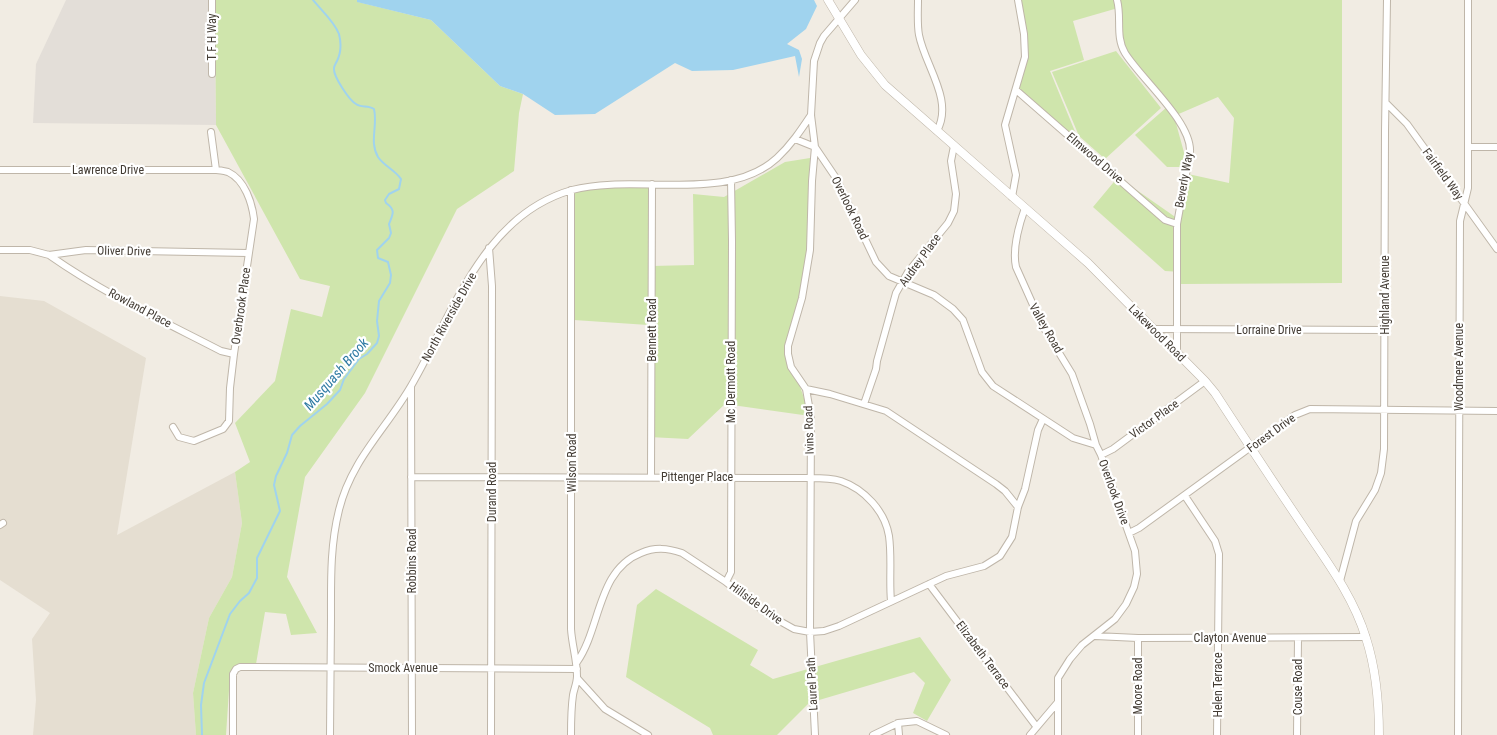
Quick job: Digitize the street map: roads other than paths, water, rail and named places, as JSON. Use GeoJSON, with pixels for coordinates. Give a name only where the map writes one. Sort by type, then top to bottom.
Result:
{"type":"FeatureCollection","features":[{"type":"Feature","properties":{"kind":"street","name":"T F H Way"},"geometry":{"type":"LineString","coordinates":[[212,0],[212,74]]}},
{"type":"Feature","properties":{"kind":"street","name":"Lakewood Road"},"geometry":{"type":"LineString","coordinates":[[828,0],[861,55],[876,75],[1088,264],[1205,381],[1340,581],[1366,637],[1378,695],[1379,735]]}},
{"type":"Feature","properties":{"kind":"street","name":"Ivins Road"},"geometry":{"type":"LineString","coordinates":[[810,632],[811,417],[806,389],[791,367],[788,346],[802,298],[808,268],[812,181],[816,147],[811,115],[813,76],[817,51],[824,36],[855,0]]}},
{"type":"Feature","properties":{"kind":"street"},"geometry":{"type":"LineString","coordinates":[[918,0],[919,35],[937,84],[943,114],[938,131]]}},
{"type":"Feature","properties":{"kind":"street"},"geometry":{"type":"LineString","coordinates":[[1012,197],[1016,176],[1005,124],[1025,57],[1024,34],[1018,0]]}},
{"type":"Feature","properties":{"kind":"street","name":"Beverly Way"},"geometry":{"type":"LineString","coordinates":[[1117,0],[1118,30],[1122,48],[1182,124],[1190,142],[1190,152],[1176,224],[1177,352]]}},
{"type":"Feature","properties":{"kind":"street","name":"Highland Avenue"},"geometry":{"type":"LineString","coordinates":[[1340,581],[1356,521],[1375,490],[1381,473],[1384,449],[1387,0]]}},
{"type":"Feature","properties":{"kind":"street","name":"Woodmere Avenue"},"geometry":{"type":"LineString","coordinates":[[1458,735],[1460,221],[1468,188],[1468,0]]}},
{"type":"Feature","properties":{"kind":"street","name":"Elmwood Drive"},"geometry":{"type":"LineString","coordinates":[[1016,90],[1165,220],[1176,224]]}},
{"type":"Feature","properties":{"kind":"street","name":"Fairfield Way"},"geometry":{"type":"LineString","coordinates":[[1386,103],[1407,124],[1497,248]]}},
{"type":"Feature","properties":{"kind":"street","name":"North Riverside Drive"},"geometry":{"type":"LineString","coordinates":[[330,735],[331,557],[339,508],[362,456],[411,387],[467,282],[488,248],[504,230],[528,211],[571,190],[599,185],[705,184],[747,176],[777,158],[795,138],[811,115]]}},
{"type":"Feature","properties":{"kind":"street"},"geometry":{"type":"LineString","coordinates":[[211,132],[216,170]]}},
{"type":"Feature","properties":{"kind":"street"},"geometry":{"type":"LineString","coordinates":[[795,138],[816,147]]}},
{"type":"Feature","properties":{"kind":"street","name":"Audrey Place"},"geometry":{"type":"LineString","coordinates":[[864,404],[876,368],[896,293],[908,272],[948,223],[954,211],[956,194],[951,160],[954,146]]}},
{"type":"Feature","properties":{"kind":"street","name":"Overlook Road"},"geometry":{"type":"LineString","coordinates":[[816,147],[836,178],[876,262],[889,276],[902,282]]}},
{"type":"Feature","properties":{"kind":"street"},"geometry":{"type":"LineString","coordinates":[[1468,147],[1497,147]]}},
{"type":"Feature","properties":{"kind":"street","name":"Lawrence Drive"},"geometry":{"type":"LineString","coordinates":[[0,170],[216,170]]}},
{"type":"Feature","properties":{"kind":"street","name":"Overbrook Place"},"geometry":{"type":"LineString","coordinates":[[173,427],[179,437],[194,441],[222,429],[228,421],[234,354],[254,219],[250,200],[243,187],[228,172],[216,170]]}},
{"type":"Feature","properties":{"kind":"street","name":"Mc Dermott Road"},"geometry":{"type":"LineString","coordinates":[[726,582],[731,572],[731,180]]}},
{"type":"Feature","properties":{"kind":"street","name":"Bennett Road"},"geometry":{"type":"LineString","coordinates":[[651,477],[652,184]]}},
{"type":"Feature","properties":{"kind":"street","name":"Wilson Road"},"geometry":{"type":"LineString","coordinates":[[571,190],[571,629],[573,650],[577,662],[577,678],[571,710],[571,735]]}},
{"type":"Feature","properties":{"kind":"street","name":"Valley Road"},"geometry":{"type":"LineString","coordinates":[[1025,208],[1018,238],[1015,258],[1016,267],[1042,325],[1072,374],[1096,445]]}},
{"type":"Feature","properties":{"kind":"street","name":"Durand Road"},"geometry":{"type":"LineString","coordinates":[[488,248],[492,286],[491,735]]}},
{"type":"Feature","properties":{"kind":"street","name":"Oliver Drive"},"geometry":{"type":"LineString","coordinates":[[0,250],[30,250],[49,255],[86,250],[248,253]]}},
{"type":"Feature","properties":{"kind":"street","name":"Rowland Place"},"geometry":{"type":"LineString","coordinates":[[49,255],[102,289],[222,351],[234,354]]}},
{"type":"Feature","properties":{"kind":"street","name":"Overlook Drive"},"geometry":{"type":"LineString","coordinates":[[902,282],[934,296],[953,309],[963,320],[978,364],[997,389],[1078,441],[1096,445],[1129,533],[1137,560],[1134,587],[1123,609],[1115,619],[1082,645],[1059,675],[1058,735]]}},
{"type":"Feature","properties":{"kind":"street","name":"Lorraine Drive"},"geometry":{"type":"LineString","coordinates":[[1154,329],[1385,330]]}},
{"type":"Feature","properties":{"kind":"street","name":"Victor Place"},"geometry":{"type":"LineString","coordinates":[[1101,455],[1113,449],[1205,381]]}},
{"type":"Feature","properties":{"kind":"street","name":"Robbins Road"},"geometry":{"type":"LineString","coordinates":[[411,387],[412,735]]}},
{"type":"Feature","properties":{"kind":"street"},"geometry":{"type":"LineString","coordinates":[[806,389],[830,394],[886,411],[1001,488],[1018,507]]}},
{"type":"Feature","properties":{"kind":"street","name":"Forest Drive"},"geometry":{"type":"LineString","coordinates":[[1129,533],[1139,528],[1303,411],[1310,409],[1497,411]]}},
{"type":"Feature","properties":{"kind":"street","name":"Hillside Drive"},"geometry":{"type":"LineString","coordinates":[[577,662],[592,634],[612,576],[619,567],[633,556],[658,548],[671,549],[686,555],[770,615],[788,626],[810,632],[824,631],[839,626],[954,573],[984,566],[1000,556],[1012,537],[1038,430],[1043,419]]}},
{"type":"Feature","properties":{"kind":"street","name":"Pittenger Place"},"geometry":{"type":"LineString","coordinates":[[412,477],[731,477],[830,479],[850,485],[865,494],[880,512],[889,538],[891,601]]}},
{"type":"Feature","properties":{"kind":"street","name":"Helen Terrace"},"geometry":{"type":"LineString","coordinates":[[1184,496],[1218,546],[1217,735]]}},
{"type":"Feature","properties":{"kind":"street","name":"Elizabeth Terrace"},"geometry":{"type":"LineString","coordinates":[[928,584],[1036,726]]}},
{"type":"Feature","properties":{"kind":"street","name":"Laurel Path"},"geometry":{"type":"LineString","coordinates":[[810,632],[815,735]]}},
{"type":"Feature","properties":{"kind":"street","name":"Clayton Avenue"},"geometry":{"type":"LineString","coordinates":[[1094,636],[1138,638],[1366,637]]}},
{"type":"Feature","properties":{"kind":"street","name":"Moore Road"},"geometry":{"type":"LineString","coordinates":[[1138,638],[1138,735]]}},
{"type":"Feature","properties":{"kind":"street","name":"Couse Road"},"geometry":{"type":"LineString","coordinates":[[1298,638],[1298,735]]}},
{"type":"Feature","properties":{"kind":"street","name":"Smock Avenue"},"geometry":{"type":"LineString","coordinates":[[233,735],[233,674],[240,667],[577,669]]}},
{"type":"Feature","properties":{"kind":"street"},"geometry":{"type":"LineString","coordinates":[[577,678],[604,709],[648,735]]}},
{"type":"Feature","properties":{"kind":"street"},"geometry":{"type":"LineString","coordinates":[[1030,735],[1058,702]]}},
{"type":"Feature","properties":{"kind":"street"},"geometry":{"type":"LineString","coordinates":[[872,735],[898,723],[917,721],[946,735]]}},
{"type":"Feature","properties":{"kind":"street"},"geometry":{"type":"LineString","coordinates":[[898,723],[899,735]]}},
{"type":"Feature","properties":{"kind":"water"},"geometry":{"type":"Polygon","coordinates":[[[357,0],[814,0],[817,6],[806,29],[787,44],[799,50],[802,59],[799,77],[795,56],[733,70],[692,71],[675,63],[595,114],[555,115],[523,94],[500,86],[431,20],[357,2],[357,0]]]}},
{"type":"Feature","properties":{"kind":"waterway","name":"Musquash Brook"},"geometry":{"type":"LineString","coordinates":[[202,735],[201,705],[204,683],[230,614],[249,593],[257,578],[257,558],[280,511],[274,485],[292,435],[340,390],[344,379],[359,359],[367,354],[377,343],[379,336],[377,321],[379,301],[390,283],[391,275],[388,262],[378,258],[377,250],[389,238],[391,233],[389,224],[392,210],[385,200],[389,194],[399,189],[401,179],[380,160],[375,151],[374,109],[360,106],[349,98],[334,72],[340,51],[339,34],[331,20],[313,0]]}}]}
